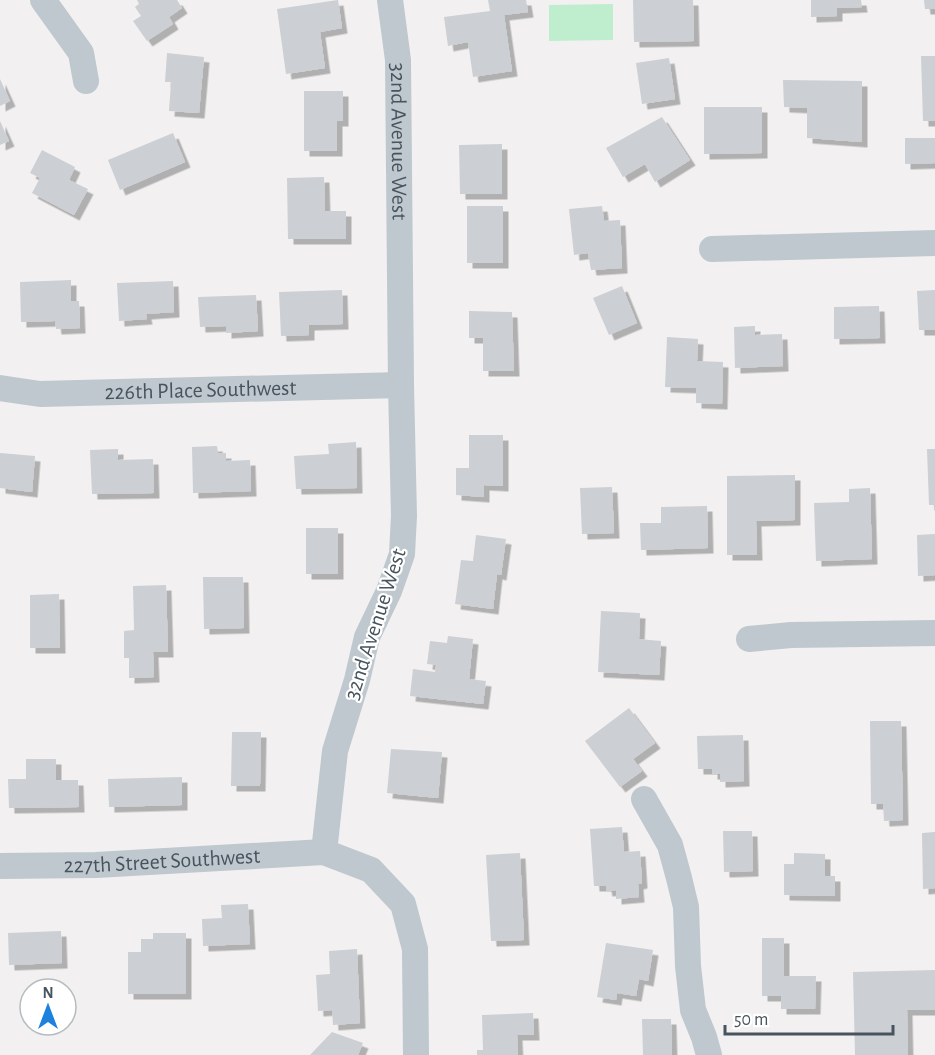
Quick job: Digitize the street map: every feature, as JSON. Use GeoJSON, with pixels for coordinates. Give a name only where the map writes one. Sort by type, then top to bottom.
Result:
{"type":"FeatureCollection","features":[{"type":"Feature","properties":{"kind":"street"},"geometry":{"type":"LineString","coordinates":[[44,0],[81,53],[86,81]]}},
{"type":"Feature","properties":{"kind":"street","name":"32nd Avenue West"},"geometry":{"type":"LineString","coordinates":[[324,852],[335,751],[357,680],[367,637],[390,591],[402,554],[404,516],[398,60],[390,0]]}},
{"type":"Feature","properties":{"kind":"street"},"geometry":{"type":"LineString","coordinates":[[712,249],[935,243]]}},
{"type":"Feature","properties":{"kind":"street","name":"226th Place Southwest"},"geometry":{"type":"LineString","coordinates":[[0,388],[40,394],[401,385]]}},
{"type":"Feature","properties":{"kind":"street"},"geometry":{"type":"LineString","coordinates":[[749,639],[791,635],[935,633]]}},
{"type":"Feature","properties":{"kind":"street"},"geometry":{"type":"LineString","coordinates":[[644,799],[670,845],[679,878],[686,907],[688,966],[693,1010],[709,1055]]}},
{"type":"Feature","properties":{"kind":"street"},"geometry":{"type":"LineString","coordinates":[[324,852],[371,870],[403,904],[415,949],[416,1055]]}},
{"type":"Feature","properties":{"kind":"street","name":"227th Street Southwest"},"geometry":{"type":"LineString","coordinates":[[0,866],[96,865],[324,852]]}},
{"type":"Feature","properties":{"kind":"green space"},"geometry":{"type":"Polygon","coordinates":[[[613,4],[613,40],[549,41],[549,5],[613,4]]]}},
{"type":"Feature","properties":{"kind":"building"},"geometry":{"type":"Polygon","coordinates":[[[137,0],[177,0],[182,8],[169,17],[173,24],[147,41],[133,21],[141,16],[135,7],[139,4],[137,0]]]}},
{"type":"Feature","properties":{"kind":"building"},"geometry":{"type":"Polygon","coordinates":[[[338,0],[342,28],[320,32],[325,68],[286,74],[277,9],[338,0]]]}},
{"type":"Feature","properties":{"kind":"building"},"geometry":{"type":"Polygon","coordinates":[[[488,0],[526,0],[528,12],[504,15],[512,71],[473,77],[468,42],[448,46],[444,17],[490,11],[488,0]]]}},
{"type":"Feature","properties":{"kind":"building"},"geometry":{"type":"Polygon","coordinates":[[[633,0],[693,0],[694,41],[634,42],[633,0]]]}},
{"type":"Feature","properties":{"kind":"building"},"geometry":{"type":"Polygon","coordinates":[[[811,0],[861,0],[862,7],[837,8],[837,16],[811,17],[811,0]]]}},
{"type":"Feature","properties":{"kind":"building"},"geometry":{"type":"Polygon","coordinates":[[[924,0],[935,0],[935,9],[925,9],[924,0]]]}},
{"type":"Feature","properties":{"kind":"building"},"geometry":{"type":"Polygon","coordinates":[[[167,53],[204,57],[199,113],[169,111],[171,82],[165,82],[167,53]]]}},
{"type":"Feature","properties":{"kind":"building"},"geometry":{"type":"Polygon","coordinates":[[[921,56],[935,56],[935,121],[923,121],[921,56]]]}},
{"type":"Feature","properties":{"kind":"building"},"geometry":{"type":"Polygon","coordinates":[[[669,58],[675,99],[642,104],[636,63],[669,58]]]}},
{"type":"Feature","properties":{"kind":"building"},"geometry":{"type":"Polygon","coordinates":[[[0,79],[10,101],[0,106],[0,79]]]}},
{"type":"Feature","properties":{"kind":"building"},"geometry":{"type":"Polygon","coordinates":[[[783,80],[862,81],[862,142],[807,138],[807,108],[784,107],[783,80]]]}},
{"type":"Feature","properties":{"kind":"building"},"geometry":{"type":"Polygon","coordinates":[[[304,91],[343,91],[343,121],[337,121],[337,151],[304,151],[304,91]]]}},
{"type":"Feature","properties":{"kind":"building"},"geometry":{"type":"Polygon","coordinates":[[[704,107],[762,107],[762,153],[704,154],[704,107]]]}},
{"type":"Feature","properties":{"kind":"building"},"geometry":{"type":"Polygon","coordinates":[[[662,117],[690,160],[655,182],[645,164],[623,177],[606,148],[662,117]]]}},
{"type":"Feature","properties":{"kind":"building"},"geometry":{"type":"Polygon","coordinates":[[[0,121],[9,141],[0,145],[0,121]]]}},
{"type":"Feature","properties":{"kind":"building"},"geometry":{"type":"Polygon","coordinates":[[[173,133],[185,162],[120,190],[108,160],[173,133]]]}},
{"type":"Feature","properties":{"kind":"building"},"geometry":{"type":"Polygon","coordinates":[[[905,138],[935,138],[935,163],[905,164],[905,138]]]}},
{"type":"Feature","properties":{"kind":"building"},"geometry":{"type":"Polygon","coordinates":[[[502,144],[502,194],[460,194],[459,145],[502,144]]]}},
{"type":"Feature","properties":{"kind":"building"},"geometry":{"type":"Polygon","coordinates":[[[42,150],[75,167],[69,180],[88,189],[74,215],[32,193],[40,178],[30,173],[42,150]]]}},
{"type":"Feature","properties":{"kind":"building"},"geometry":{"type":"Polygon","coordinates":[[[324,177],[325,211],[346,211],[346,239],[288,239],[287,178],[324,177]]]}},
{"type":"Feature","properties":{"kind":"building"},"geometry":{"type":"Polygon","coordinates":[[[467,206],[503,206],[503,263],[467,263],[467,206]]]}},
{"type":"Feature","properties":{"kind":"building"},"geometry":{"type":"Polygon","coordinates":[[[602,206],[604,221],[620,220],[622,268],[591,270],[588,253],[574,255],[569,209],[602,206]]]}},
{"type":"Feature","properties":{"kind":"building"},"geometry":{"type":"Polygon","coordinates":[[[71,280],[71,301],[79,301],[80,328],[56,329],[55,321],[21,322],[20,282],[71,280]]]}},
{"type":"Feature","properties":{"kind":"building"},"geometry":{"type":"Polygon","coordinates":[[[173,281],[174,312],[146,314],[147,319],[119,321],[117,283],[173,281]]]}},
{"type":"Feature","properties":{"kind":"building"},"geometry":{"type":"Polygon","coordinates":[[[622,286],[637,323],[609,335],[593,298],[622,286]]]}},
{"type":"Feature","properties":{"kind":"building"},"geometry":{"type":"Polygon","coordinates":[[[342,290],[343,324],[309,325],[309,335],[281,336],[279,292],[342,290]]]}},
{"type":"Feature","properties":{"kind":"building"},"geometry":{"type":"Polygon","coordinates":[[[935,290],[935,330],[919,330],[917,291],[935,290]]]}},
{"type":"Feature","properties":{"kind":"building"},"geometry":{"type":"Polygon","coordinates":[[[256,295],[258,331],[226,333],[226,326],[200,327],[198,297],[256,295]]]}},
{"type":"Feature","properties":{"kind":"building"},"geometry":{"type":"Polygon","coordinates":[[[879,306],[880,338],[834,339],[834,307],[879,306]]]}},
{"type":"Feature","properties":{"kind":"building"},"geometry":{"type":"Polygon","coordinates":[[[469,311],[512,312],[514,371],[483,371],[483,338],[469,338],[469,311]]]}},
{"type":"Feature","properties":{"kind":"building"},"geometry":{"type":"Polygon","coordinates":[[[755,326],[755,335],[782,334],[783,366],[735,368],[734,327],[755,326]]]}},
{"type":"Feature","properties":{"kind":"building"},"geometry":{"type":"Polygon","coordinates":[[[667,337],[698,339],[697,361],[723,362],[722,404],[696,403],[696,388],[665,387],[667,337]]]}},
{"type":"Feature","properties":{"kind":"building"},"geometry":{"type":"Polygon","coordinates":[[[469,435],[503,435],[503,486],[484,485],[484,497],[456,495],[456,468],[469,468],[469,435]]]}},
{"type":"Feature","properties":{"kind":"building"},"geometry":{"type":"Polygon","coordinates":[[[356,442],[357,488],[296,489],[294,456],[329,454],[328,444],[356,442]]]}},
{"type":"Feature","properties":{"kind":"building"},"geometry":{"type":"Polygon","coordinates":[[[217,446],[218,453],[226,453],[226,461],[250,460],[251,491],[193,493],[192,447],[217,446]]]}},
{"type":"Feature","properties":{"kind":"building"},"geometry":{"type":"Polygon","coordinates":[[[118,449],[118,460],[153,459],[154,493],[92,494],[90,450],[118,449]]]}},
{"type":"Feature","properties":{"kind":"building"},"geometry":{"type":"Polygon","coordinates":[[[927,449],[935,449],[935,505],[929,505],[927,449]]]}},
{"type":"Feature","properties":{"kind":"building"},"geometry":{"type":"Polygon","coordinates":[[[0,453],[35,456],[32,492],[0,488],[0,453]]]}},
{"type":"Feature","properties":{"kind":"building"},"geometry":{"type":"Polygon","coordinates":[[[795,475],[795,520],[756,521],[757,555],[727,555],[727,476],[795,475]]]}},
{"type":"Feature","properties":{"kind":"building"},"geometry":{"type":"Polygon","coordinates":[[[612,487],[614,533],[582,534],[580,488],[612,487]]]}},
{"type":"Feature","properties":{"kind":"building"},"geometry":{"type":"Polygon","coordinates":[[[870,488],[872,559],[816,561],[814,503],[849,502],[849,489],[870,488]]]}},
{"type":"Feature","properties":{"kind":"building"},"geometry":{"type":"Polygon","coordinates":[[[707,506],[708,548],[641,550],[640,523],[661,523],[661,507],[707,506]]]}},
{"type":"Feature","properties":{"kind":"building"},"geometry":{"type":"Polygon","coordinates":[[[306,528],[338,528],[338,574],[306,574],[306,528]]]}},
{"type":"Feature","properties":{"kind":"building"},"geometry":{"type":"Polygon","coordinates":[[[935,534],[935,575],[918,576],[917,535],[935,534]]]}},
{"type":"Feature","properties":{"kind":"building"},"geometry":{"type":"Polygon","coordinates":[[[476,535],[506,539],[501,575],[497,574],[493,609],[455,604],[461,560],[473,561],[476,535]]]}},
{"type":"Feature","properties":{"kind":"building"},"geometry":{"type":"Polygon","coordinates":[[[203,577],[243,577],[244,628],[204,629],[203,577]]]}},
{"type":"Feature","properties":{"kind":"building"},"geometry":{"type":"Polygon","coordinates":[[[166,585],[168,652],[153,652],[154,677],[129,678],[129,658],[124,658],[124,631],[134,630],[133,586],[166,585]]]}},
{"type":"Feature","properties":{"kind":"building"},"geometry":{"type":"Polygon","coordinates":[[[59,594],[60,648],[30,648],[30,595],[59,594]]]}},
{"type":"Feature","properties":{"kind":"building"},"geometry":{"type":"Polygon","coordinates":[[[601,611],[640,613],[639,639],[661,641],[659,675],[598,672],[601,611]]]}},
{"type":"Feature","properties":{"kind":"building"},"geometry":{"type":"Polygon","coordinates":[[[448,636],[473,639],[469,679],[486,681],[483,704],[410,696],[413,669],[435,672],[436,665],[427,664],[430,641],[447,643],[448,636]]]}},
{"type":"Feature","properties":{"kind":"building"},"geometry":{"type":"Polygon","coordinates":[[[629,708],[655,743],[633,759],[642,771],[620,787],[585,741],[629,708]]]}},
{"type":"Feature","properties":{"kind":"building"},"geometry":{"type":"Polygon","coordinates":[[[870,721],[901,721],[903,820],[884,821],[883,804],[871,804],[870,721]]]}},
{"type":"Feature","properties":{"kind":"building"},"geometry":{"type":"Polygon","coordinates":[[[232,732],[261,732],[260,786],[231,786],[232,732]]]}},
{"type":"Feature","properties":{"kind":"building"},"geometry":{"type":"Polygon","coordinates":[[[743,735],[744,781],[720,782],[720,774],[712,774],[712,769],[698,769],[697,736],[743,735]]]}},
{"type":"Feature","properties":{"kind":"building"},"geometry":{"type":"Polygon","coordinates":[[[391,749],[442,752],[438,798],[387,793],[391,749]]]}},
{"type":"Feature","properties":{"kind":"building"},"geometry":{"type":"Polygon","coordinates":[[[26,759],[56,759],[56,780],[78,780],[79,807],[9,808],[8,779],[26,779],[26,759]]]}},
{"type":"Feature","properties":{"kind":"building"},"geometry":{"type":"Polygon","coordinates":[[[182,777],[182,805],[109,807],[108,779],[182,777]]]}},
{"type":"Feature","properties":{"kind":"building"},"geometry":{"type":"Polygon","coordinates":[[[622,827],[624,852],[640,851],[642,883],[638,884],[639,897],[616,899],[616,890],[607,891],[606,886],[594,886],[590,829],[622,827]]]}},
{"type":"Feature","properties":{"kind":"building"},"geometry":{"type":"Polygon","coordinates":[[[723,831],[752,831],[753,871],[724,872],[723,831]]]}},
{"type":"Feature","properties":{"kind":"building"},"geometry":{"type":"Polygon","coordinates":[[[935,832],[935,888],[923,889],[922,833],[935,832]]]}},
{"type":"Feature","properties":{"kind":"building"},"geometry":{"type":"Polygon","coordinates":[[[520,853],[524,940],[491,941],[486,855],[520,853]]]}},
{"type":"Feature","properties":{"kind":"building"},"geometry":{"type":"Polygon","coordinates":[[[794,853],[825,854],[825,876],[835,876],[835,896],[784,895],[784,864],[794,864],[794,853]]]}},
{"type":"Feature","properties":{"kind":"building"},"geometry":{"type":"Polygon","coordinates":[[[248,904],[250,944],[203,946],[202,919],[222,918],[221,905],[248,904]]]}},
{"type":"Feature","properties":{"kind":"building"},"geometry":{"type":"Polygon","coordinates":[[[61,931],[62,963],[9,965],[8,933],[61,931]]]}},
{"type":"Feature","properties":{"kind":"building"},"geometry":{"type":"Polygon","coordinates":[[[153,933],[186,933],[186,994],[128,994],[128,952],[141,952],[141,939],[153,939],[153,933]]]}},
{"type":"Feature","properties":{"kind":"building"},"geometry":{"type":"Polygon","coordinates":[[[762,938],[784,938],[784,976],[816,976],[815,1009],[781,1009],[781,996],[762,996],[762,938]]]}},
{"type":"Feature","properties":{"kind":"building"},"geometry":{"type":"Polygon","coordinates":[[[606,943],[653,950],[648,981],[639,979],[636,996],[617,993],[616,1000],[597,997],[606,943]]]}},
{"type":"Feature","properties":{"kind":"building"},"geometry":{"type":"Polygon","coordinates":[[[357,949],[360,1023],[333,1025],[332,1010],[318,1011],[316,975],[330,974],[329,951],[357,949]]]}},
{"type":"Feature","properties":{"kind":"building"},"geometry":{"type":"Polygon","coordinates":[[[935,970],[935,1010],[907,1010],[908,1055],[855,1055],[853,972],[935,970]]]}},
{"type":"Feature","properties":{"kind":"building"},"geometry":{"type":"Polygon","coordinates":[[[533,1013],[534,1035],[517,1035],[518,1055],[477,1055],[477,1050],[483,1050],[482,1015],[533,1013]]]}},
{"type":"Feature","properties":{"kind":"building"},"geometry":{"type":"Polygon","coordinates":[[[642,1019],[671,1019],[672,1055],[643,1055],[642,1019]]]}},
{"type":"Feature","properties":{"kind":"building"},"geometry":{"type":"Polygon","coordinates":[[[332,1032],[363,1043],[358,1055],[310,1055],[332,1032]]]}}]}
